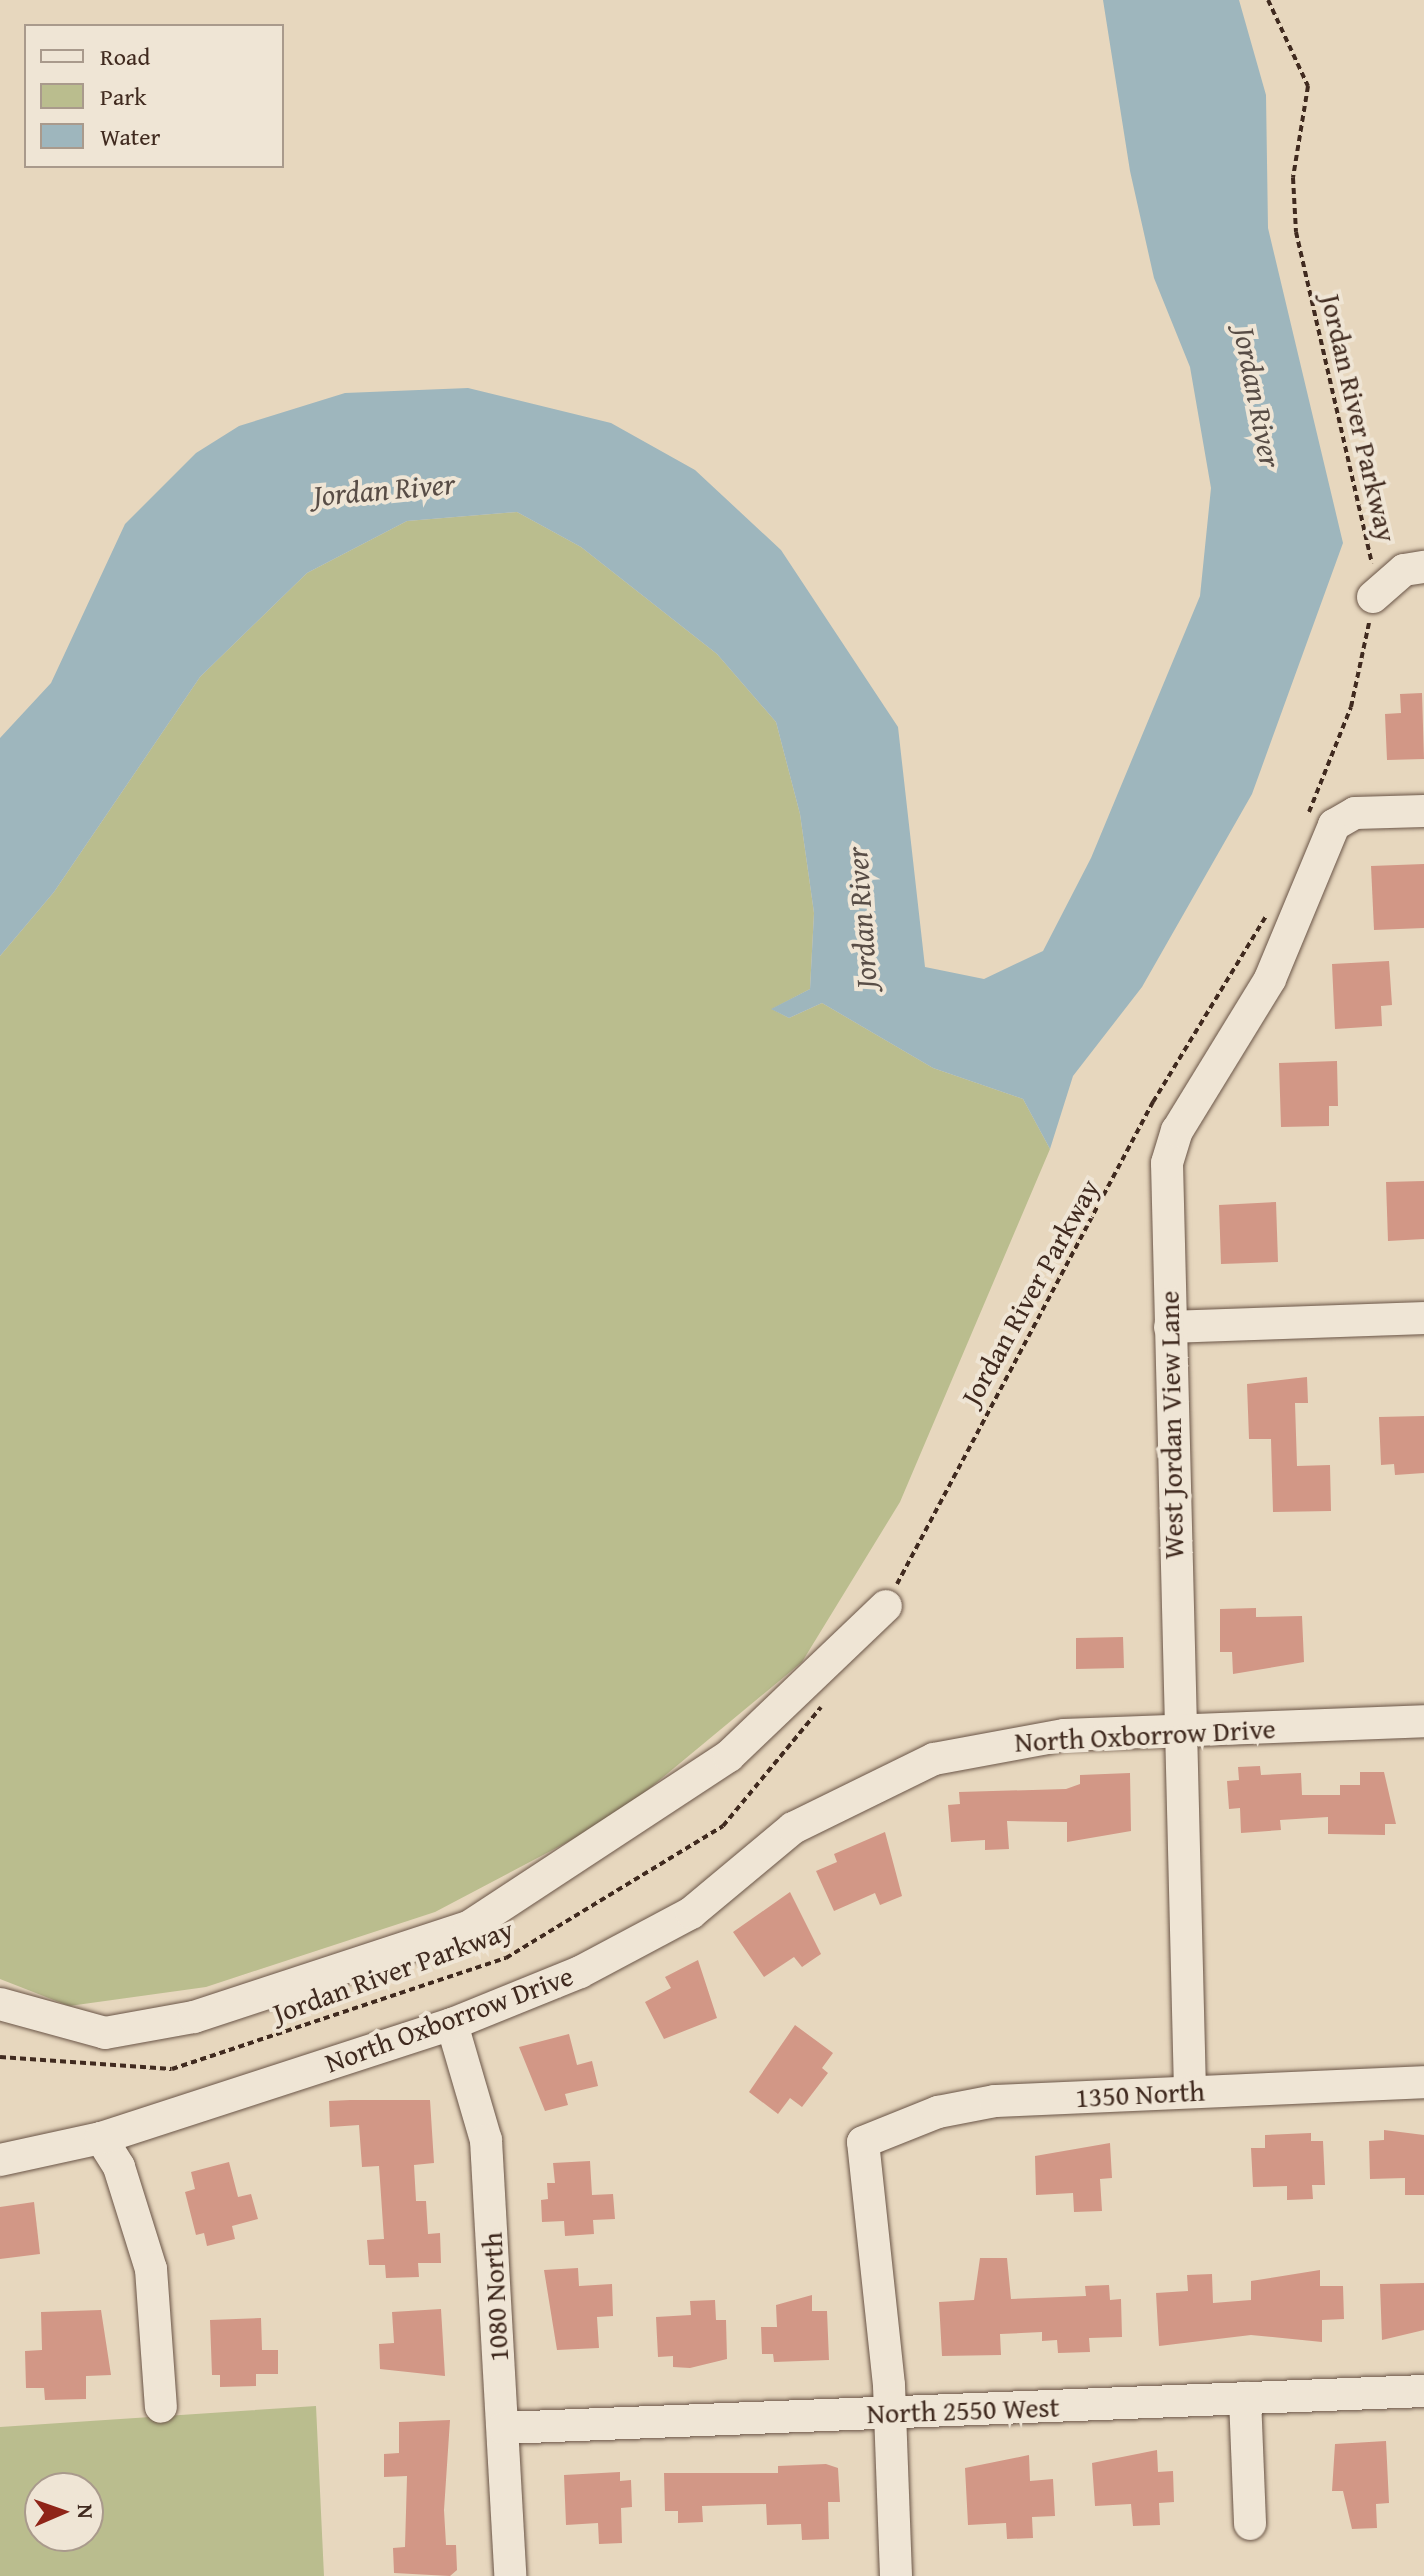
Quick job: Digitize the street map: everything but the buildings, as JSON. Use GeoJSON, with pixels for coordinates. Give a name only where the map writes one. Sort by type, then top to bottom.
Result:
{"type":"FeatureCollection","features":[{"type":"Feature","properties":{"kind":"street"},"geometry":{"type":"LineString","coordinates":[[1373,597],[1404,570],[1424,567]]}},
{"type":"Feature","properties":{"kind":"street","name":"West Jordan View Lane"},"geometry":{"type":"LineString","coordinates":[[1190,2091],[1176,1731],[1167,1163],[1177,1131],[1270,979],[1334,825],[1355,813],[1424,811]]}},
{"type":"Feature","properties":{"kind":"street"},"geometry":{"type":"LineString","coordinates":[[1170,1327],[1424,1318]]}},
{"type":"Feature","properties":{"kind":"street"},"geometry":{"type":"LineString","coordinates":[[0,2004],[105,2033],[194,2017],[470,1926],[729,1756],[886,1606]]}},
{"type":"Feature","properties":{"kind":"street","name":"North Oxborrow Drive"},"geometry":{"type":"LineString","coordinates":[[0,2160],[101,2138],[452,2024],[580,1972],[691,1913],[793,1828],[907,1769],[1064,1735],[1424,1721]]}},
{"type":"Feature","properties":{"kind":"street","name":"1080 North"},"geometry":{"type":"LineString","coordinates":[[452,2024],[486,2140],[510,2576]]}},
{"type":"Feature","properties":{"kind":"street","name":"1350 North"},"geometry":{"type":"LineString","coordinates":[[890,2413],[875,2208],[863,2142],[938,2112],[995,2101],[1424,2082]]}},
{"type":"Feature","properties":{"kind":"street"},"geometry":{"type":"LineString","coordinates":[[101,2138],[119,2167],[151,2269],[161,2407]]}},
{"type":"Feature","properties":{"kind":"street","name":"North 2550 West"},"geometry":{"type":"LineString","coordinates":[[503,2428],[1424,2391]]}},
{"type":"Feature","properties":{"kind":"street"},"geometry":{"type":"LineString","coordinates":[[1245,2398],[1250,2524]]}},
{"type":"Feature","properties":{"kind":"street"},"geometry":{"type":"LineString","coordinates":[[890,2413],[896,2576]]}},
{"type":"Feature","properties":{"kind":"path","name":"Jordan River Parkway"},"geometry":{"type":"LineString","coordinates":[[1268,0],[1308,86],[1293,178],[1296,232],[1362,497],[1373,597],[1351,707],[1306,820]]}},
{"type":"Feature","properties":{"kind":"path","name":"Jordan River Parkway"},"geometry":{"type":"LineString","coordinates":[[886,1606],[1153,1102],[1274,902]]}},
{"type":"Feature","properties":{"kind":"path","name":"Jordan River Parkway"},"geometry":{"type":"LineString","coordinates":[[0,2057],[172,2069],[506,1958],[723,1826],[757,1793],[828,1695]]}},
{"type":"Feature","properties":{"kind":"green space"},"geometry":{"type":"Polygon","coordinates":[[[517,512],[581,547],[717,654],[776,722],[800,814],[814,913],[810,989],[772,1009],[789,1018],[822,1003],[933,1068],[1023,1099],[1050,1149],[900,1502],[802,1662],[615,1817],[435,1912],[206,1987],[69,2006],[0,1979],[0,956],[54,892],[200,677],[307,573],[407,521],[517,512]]]}},
{"type":"Feature","properties":{"kind":"green space"},"geometry":{"type":"Polygon","coordinates":[[[316,2406],[324,2576],[0,2576],[0,2427],[316,2406]]]}},
{"type":"Feature","properties":{"kind":"water","name":"Jordan River"},"geometry":{"type":"Polygon","coordinates":[[[1103,0],[1239,0],[1266,95],[1268,228],[1343,543],[1252,794],[1142,987],[1073,1076],[1050,1149],[1023,1099],[933,1068],[822,1003],[789,1018],[771,1009],[810,989],[814,913],[800,814],[776,722],[717,654],[581,547],[517,512],[407,521],[307,573],[200,677],[54,892],[0,956],[0,738],[51,683],[125,524],[196,453],[239,426],[345,393],[468,388],[611,423],[695,470],[781,550],[898,727],[925,967],[984,979],[1043,951],[1091,858],[1200,596],[1211,488],[1190,367],[1154,278],[1130,171],[1103,0]]]}}]}
